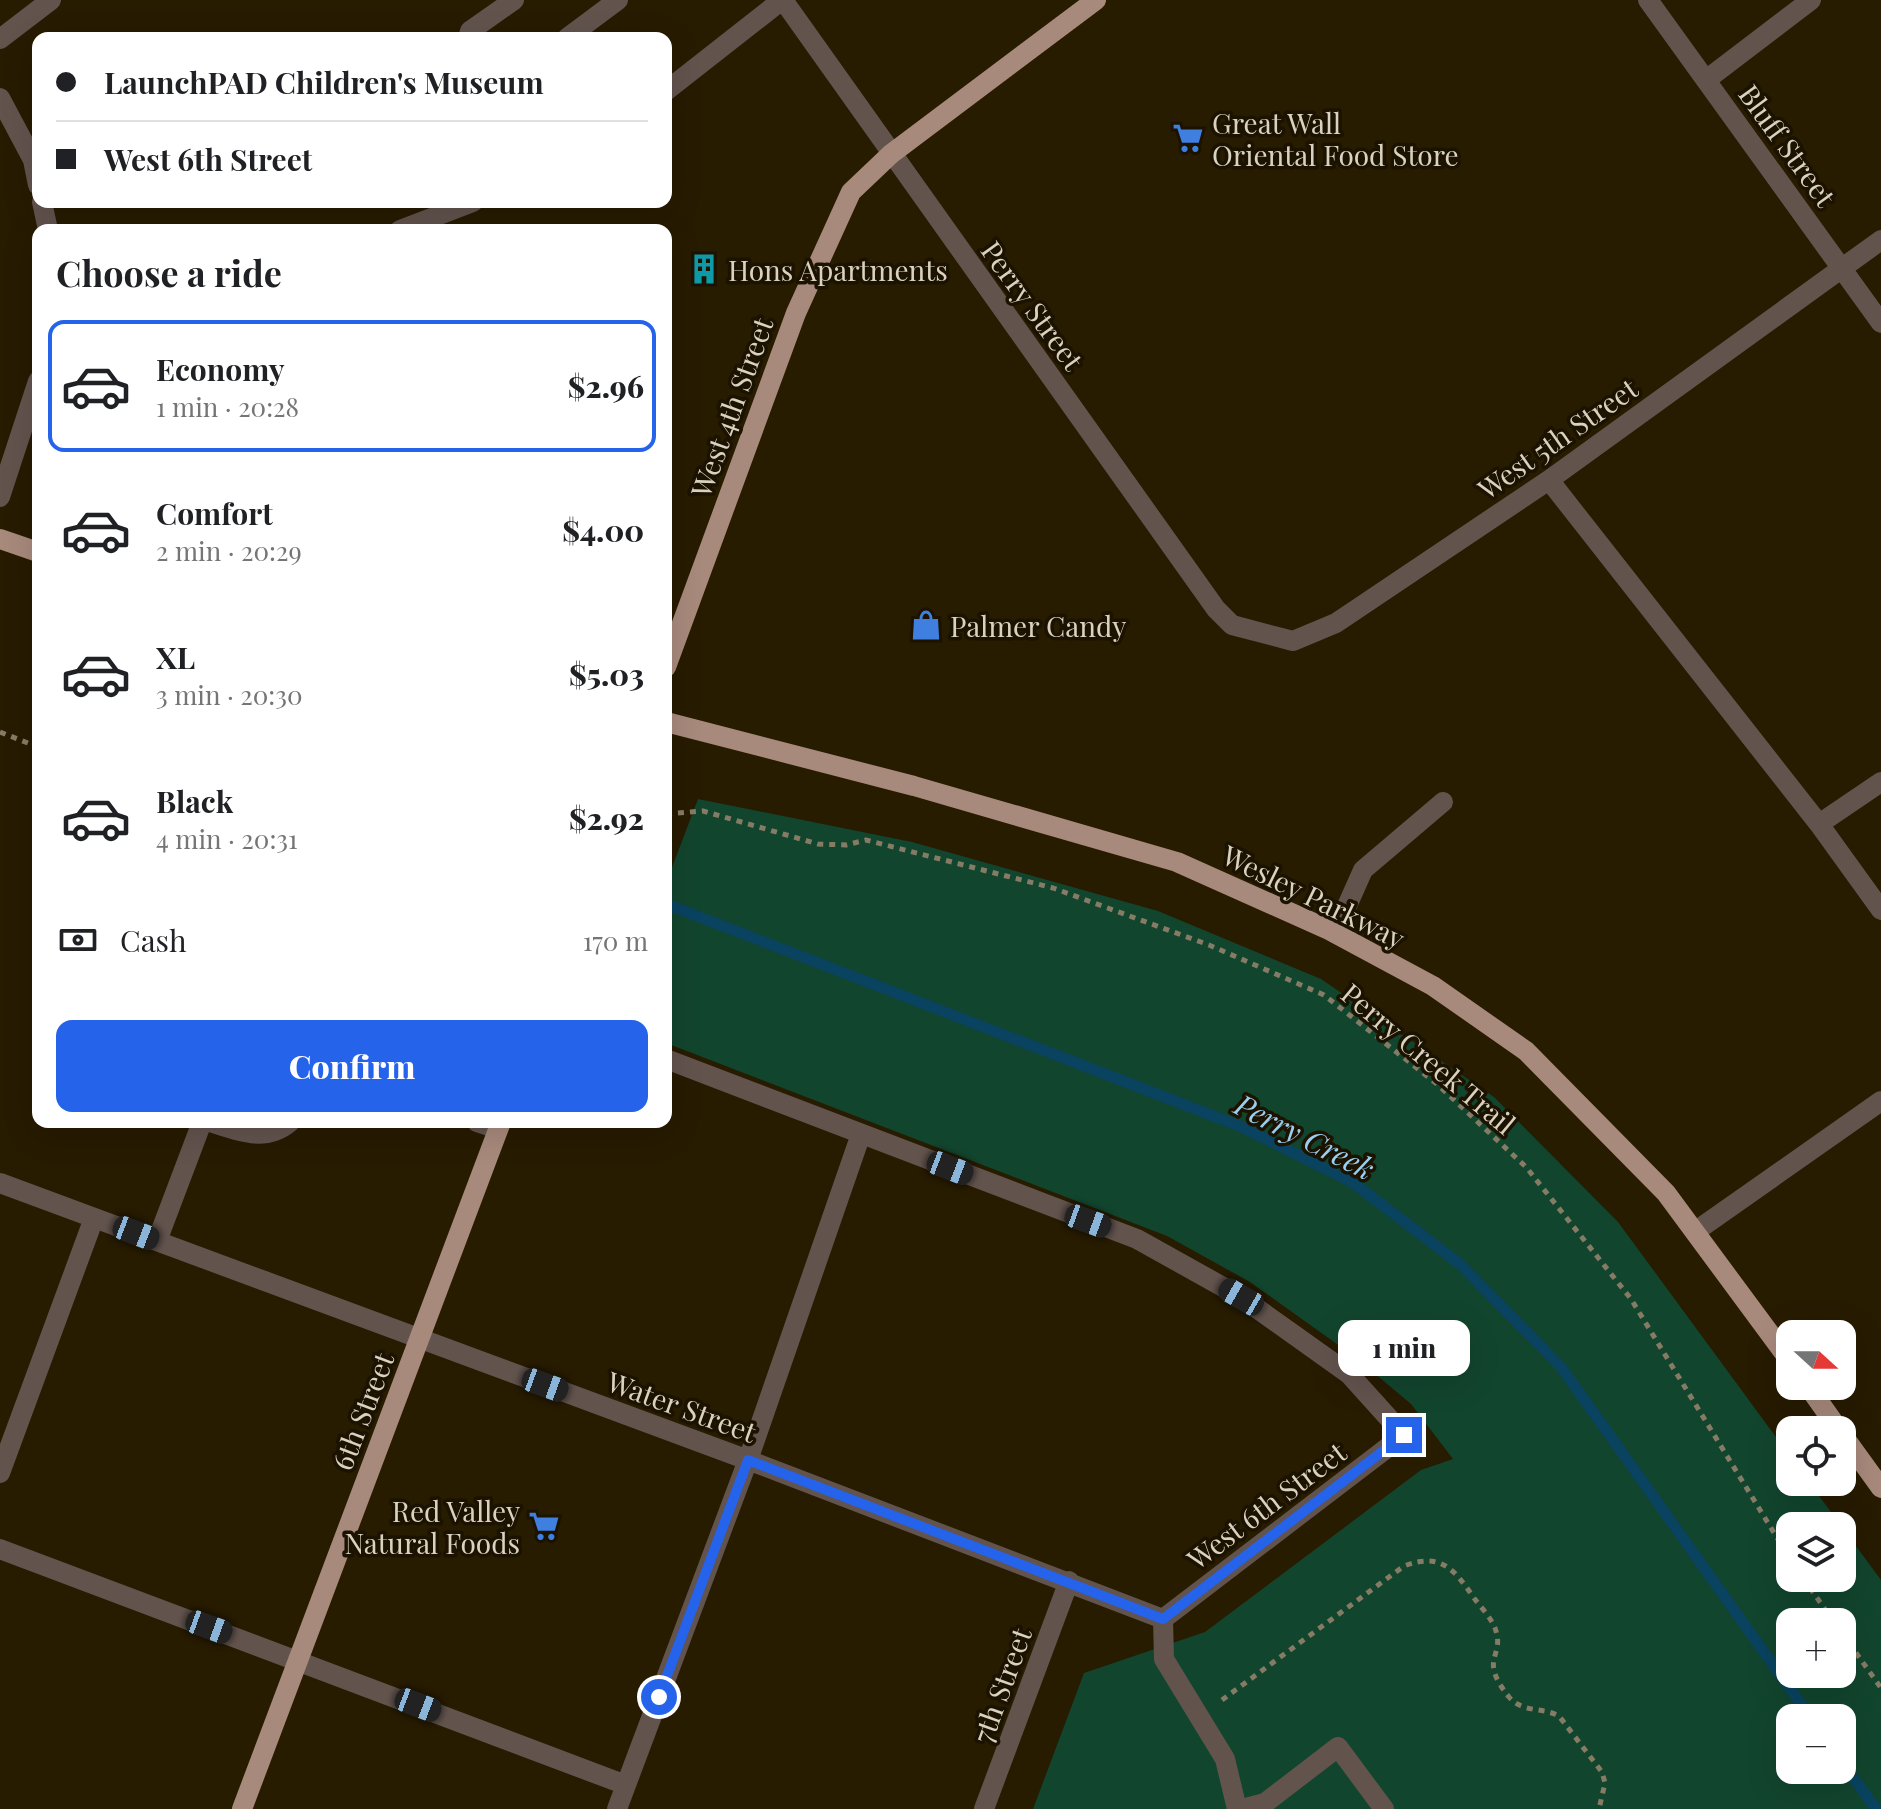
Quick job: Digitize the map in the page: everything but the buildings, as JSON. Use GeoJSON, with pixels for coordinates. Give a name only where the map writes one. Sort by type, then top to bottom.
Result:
{"type":"FeatureCollection","features":[{"type":"Feature","properties":{"kind":"main road","name":"West 4th Street"},"geometry":{"type":"LineString","coordinates":[[672,651],[796,313],[851,192],[891,154],[1096,0]]}},
{"type":"Feature","properties":{"kind":"main road"},"geometry":{"type":"LineString","coordinates":[[0,539],[32,550]]}},
{"type":"Feature","properties":{"kind":"main road","name":"Wesley Parkway"},"geometry":{"type":"LineString","coordinates":[[672,724],[914,786],[1177,862],[1335,933],[1433,986],[1526,1051],[1666,1193],[1776,1342]]}},
{"type":"Feature","properties":{"kind":"main road","name":"6th Street"},"geometry":{"type":"LineString","coordinates":[[242,1809],[498,1128]]}},
{"type":"Feature","properties":{"kind":"main road"},"geometry":{"type":"LineString","coordinates":[[1856,1453],[1881,1488]]}},
{"type":"Feature","properties":{"kind":"street"},"geometry":{"type":"LineString","coordinates":[[0,39],[51,0]]}},
{"type":"Feature","properties":{"kind":"street"},"geometry":{"type":"LineString","coordinates":[[470,32],[514,0]]}},
{"type":"Feature","properties":{"kind":"street"},"geometry":{"type":"LineString","coordinates":[[575,32],[618,0]]}},
{"type":"Feature","properties":{"kind":"street"},"geometry":{"type":"LineString","coordinates":[[672,86],[783,0]]}},
{"type":"Feature","properties":{"kind":"street","name":"Perry Street"},"geometry":{"type":"LineString","coordinates":[[783,0],[1216,609],[1232,625],[1249,630]]}},
{"type":"Feature","properties":{"kind":"street","name":"Bluff Street"},"geometry":{"type":"LineString","coordinates":[[1648,0],[1881,323]]}},
{"type":"Feature","properties":{"kind":"street"},"geometry":{"type":"LineString","coordinates":[[1706,80],[1811,0]]}},
{"type":"Feature","properties":{"kind":"street"},"geometry":{"type":"LineString","coordinates":[[0,98],[32,158]]}},
{"type":"Feature","properties":{"kind":"street"},"geometry":{"type":"LineString","coordinates":[[416,224],[457,208]]}},
{"type":"Feature","properties":{"kind":"street","name":"West 5th Street"},"geometry":{"type":"LineString","coordinates":[[1249,630],[1293,641],[1336,623],[1549,480],[1881,240]]}},
{"type":"Feature","properties":{"kind":"street"},"geometry":{"type":"LineString","coordinates":[[0,497],[32,399]]}},
{"type":"Feature","properties":{"kind":"street"},"geometry":{"type":"LineString","coordinates":[[1549,480],[1819,824],[1881,910]]}},
{"type":"Feature","properties":{"kind":"street"},"geometry":{"type":"LineString","coordinates":[[1819,824],[1881,782]]}},
{"type":"Feature","properties":{"kind":"street"},"geometry":{"type":"LineString","coordinates":[[1335,933],[1363,870],[1443,802]]}},
{"type":"Feature","properties":{"kind":"street"},"geometry":{"type":"LineString","coordinates":[[617,1809],[748,1460],[861,1134],[672,1061]]}},
{"type":"Feature","properties":{"kind":"street"},"geometry":{"type":"LineString","coordinates":[[1696,1231],[1881,1101]]}},
{"type":"Feature","properties":{"kind":"street"},"geometry":{"type":"LineString","coordinates":[[157,1241],[200,1128]]}},
{"type":"Feature","properties":{"kind":"street"},"geometry":{"type":"LineString","coordinates":[[232,1128],[258,1135],[283,1128]]}},
{"type":"Feature","properties":{"kind":"street","name":"West 6th Street"},"geometry":{"type":"LineString","coordinates":[[861,1134],[1137,1239],[1241,1297],[1349,1374],[1404,1435],[1163,1619]]}},
{"type":"Feature","properties":{"kind":"street","name":"Water Street"},"geometry":{"type":"LineString","coordinates":[[0,1183],[748,1460],[1163,1619]]}},
{"type":"Feature","properties":{"kind":"street"},"geometry":{"type":"LineString","coordinates":[[0,1473],[94,1218]]}},
{"type":"Feature","properties":{"kind":"street"},"geometry":{"type":"LineString","coordinates":[[0,1549],[626,1785]]}},
{"type":"Feature","properties":{"kind":"street","name":"7th Street"},"geometry":{"type":"LineString","coordinates":[[984,1809],[1069,1581]]}},
{"type":"Feature","properties":{"kind":"street"},"geometry":{"type":"LineString","coordinates":[[1163,1619],[1164,1659],[1225,1759],[1239,1809],[1265,1803],[1338,1747],[1384,1809]]}},
{"type":"Feature","properties":{"kind":"path"},"geometry":{"type":"LineString","coordinates":[[0,732],[32,745]]}},
{"type":"Feature","properties":{"kind":"path","name":"Perry Creek Trail"},"geometry":{"type":"LineString","coordinates":[[672,814],[703,811],[818,844],[846,845],[866,840],[1053,888],[1209,945],[1324,995],[1437,1084],[1526,1167],[1631,1299],[1776,1536]]}},
{"type":"Feature","properties":{"kind":"path"},"geometry":{"type":"LineString","coordinates":[[1198,1716],[1404,1566],[1421,1560],[1441,1563],[1457,1574],[1494,1626],[1497,1638],[1491,1664],[1493,1673],[1511,1700],[1521,1707],[1549,1711],[1559,1716],[1602,1772],[1605,1783],[1599,1809]]}},
{"type":"Feature","properties":{"kind":"path"},"geometry":{"type":"LineString","coordinates":[[1856,1653],[1881,1688]]}},
{"type":"Feature","properties":{"kind":"green space"},"geometry":{"type":"Polygon","coordinates":[[[698,799],[912,842],[1158,911],[1321,979],[1494,1097],[1618,1222],[1776,1437],[1776,1496],[1819,1496],[1831,1512],[1776,1512],[1776,1592],[1856,1592],[1856,1546],[1881,1580],[1881,1809],[1033,1809],[1084,1673],[1205,1632],[1421,1470],[1453,1459],[1411,1404],[1355,1357],[1250,1282],[1167,1236],[672,1045],[672,867],[698,799]]]}},
{"type":"Feature","properties":{"kind":"waterway","name":"Perry Creek"},"geometry":{"type":"LineString","coordinates":[[672,906],[1242,1127],[1352,1182],[1460,1264],[1561,1367],[1801,1704]]}},
{"type":"Feature","properties":{"kind":"waterway","name":"Perry Creek"},"geometry":{"type":"LineString","coordinates":[[1856,1781],[1876,1809]]}},
{"type":"Feature","properties":{"kind":"place","name":"Great Wall Oriental Food Store"},"geometry":{"type":"Point","coordinates":[1188,138]}},
{"type":"Feature","properties":{"kind":"place","name":"Hons Apartments"},"geometry":{"type":"Point","coordinates":[704,269]}},
{"type":"Feature","properties":{"kind":"place","name":"Palmer Candy"},"geometry":{"type":"Point","coordinates":[926,625]}},
{"type":"Feature","properties":{"kind":"place","name":"Red Valley Natural Foods"},"geometry":{"type":"Point","coordinates":[544,1526]}},
{"type":"Feature","properties":{"kind":"route"},"geometry":{"type":"LineString","coordinates":[[659,1697],[748,1460],[1163,1619],[1404,1435]]}}]}
